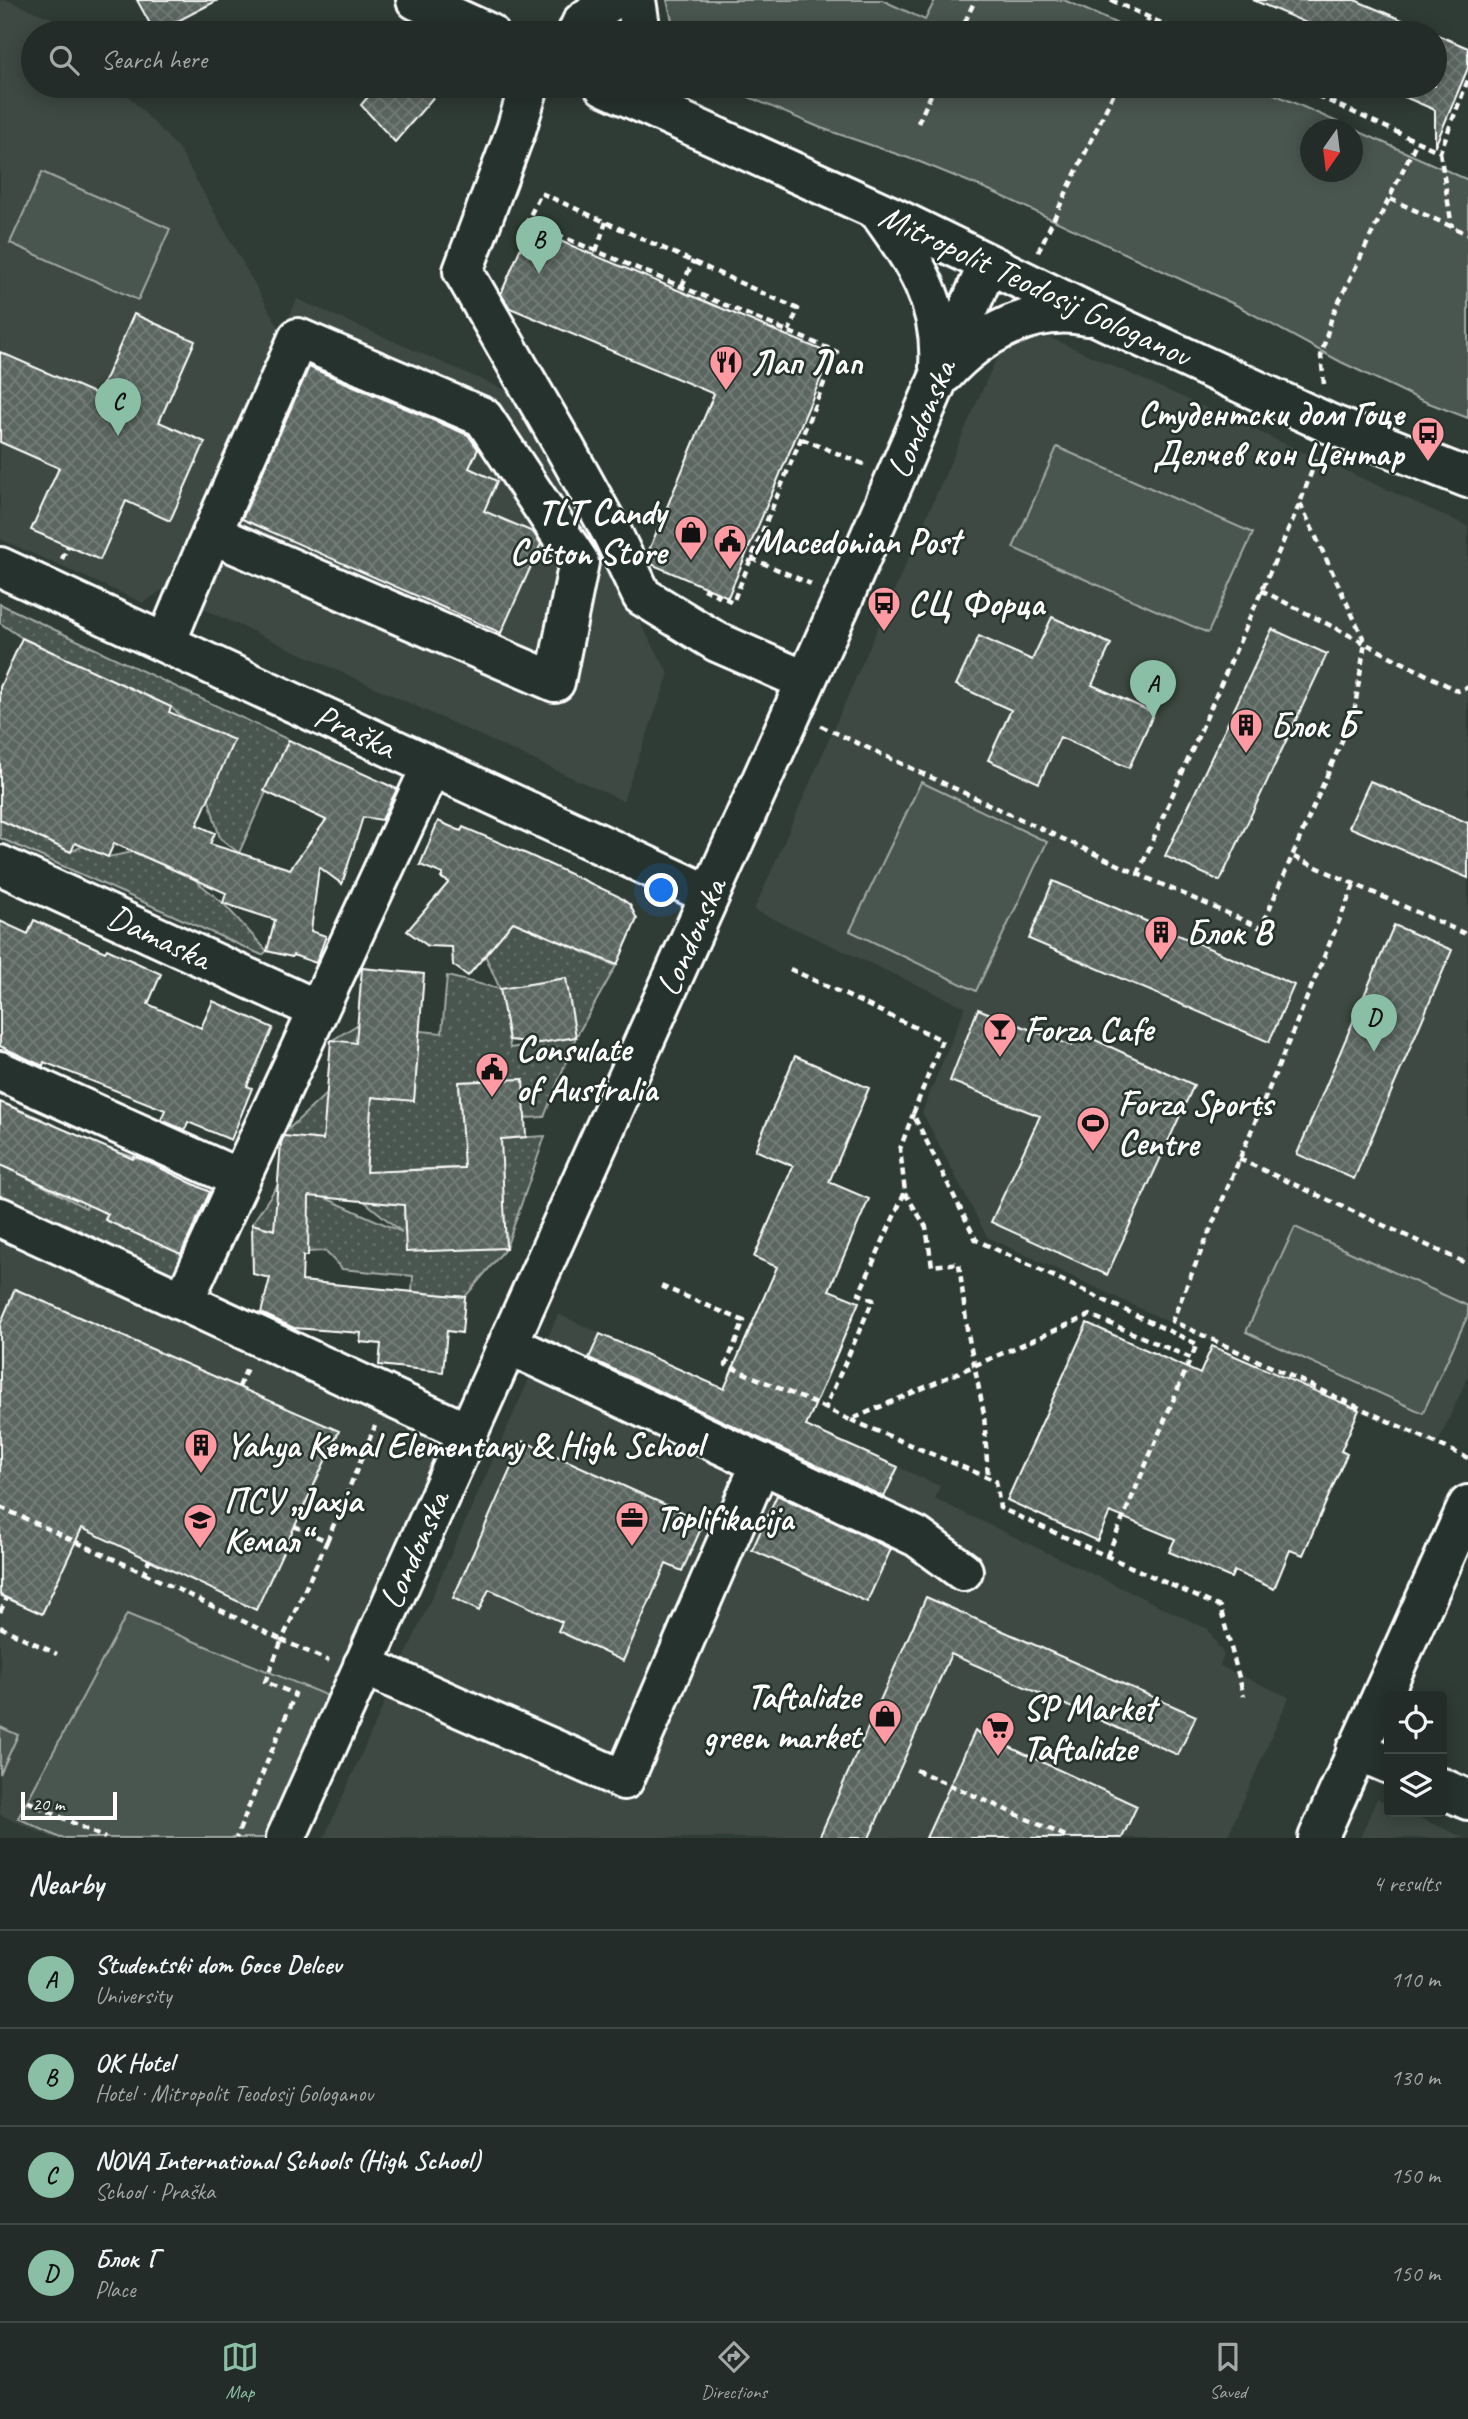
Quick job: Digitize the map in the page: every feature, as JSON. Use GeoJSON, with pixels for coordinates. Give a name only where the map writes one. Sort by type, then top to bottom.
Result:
{"type":"FeatureCollection","features":[{"type":"Feature","properties":{"kind":"street"},"geometry":{"type":"LineString","coordinates":[[416,0],[462,21]]}},
{"type":"Feature","properties":{"kind":"street"},"geometry":{"type":"LineString","coordinates":[[583,21],[612,0]]}},
{"type":"Feature","properties":{"kind":"street"},"geometry":{"type":"LineString","coordinates":[[636,0],[639,21]]}},
{"type":"Feature","properties":{"kind":"street"},"geometry":{"type":"LineString","coordinates":[[525,98],[463,271],[607,524],[642,596],[799,696]]}},
{"type":"Feature","properties":{"kind":"street","name":"Mitropolit Teodosij Gologanov"},"geometry":{"type":"LineString","coordinates":[[641,98],[1106,321],[1330,424],[1468,478]]}},
{"type":"Feature","properties":{"kind":"street"},"geometry":{"type":"LineString","coordinates":[[878,211],[918,269],[936,315],[940,336],[937,382]]}},
{"type":"Feature","properties":{"kind":"street","name":"Londonska"},"geometry":{"type":"LineString","coordinates":[[286,1838],[466,1432],[799,696],[988,264]]}},
{"type":"Feature","properties":{"kind":"street"},"geometry":{"type":"LineString","coordinates":[[937,382],[956,361],[976,345],[1024,320],[1051,314],[1073,314],[1106,321]]}},
{"type":"Feature","properties":{"kind":"street"},"geometry":{"type":"LineString","coordinates":[[166,643],[212,534],[298,338],[483,417],[579,562],[555,682],[212,534]]}},
{"type":"Feature","properties":{"kind":"street","name":"Praška"},"geometry":{"type":"LineString","coordinates":[[0,566],[710,895]]}},
{"type":"Feature","properties":{"kind":"street"},"geometry":{"type":"LineString","coordinates":[[184,1300],[431,767]]}},
{"type":"Feature","properties":{"kind":"street","name":"Damaska"},"geometry":{"type":"LineString","coordinates":[[0,865],[318,1010]]}},
{"type":"Feature","properties":{"kind":"street"},"geometry":{"type":"LineString","coordinates":[[0,1071],[240,1179]]}},
{"type":"Feature","properties":{"kind":"street"},"geometry":{"type":"LineString","coordinates":[[0,1217],[466,1432]]}},
{"type":"Feature","properties":{"kind":"street"},"geometry":{"type":"LineString","coordinates":[[508,1344],[918,1536],[963,1571]]}},
{"type":"Feature","properties":{"kind":"street"},"geometry":{"type":"LineString","coordinates":[[360,1669],[624,1780],[761,1463]]}},
{"type":"Feature","properties":{"kind":"street"},"geometry":{"type":"LineString","coordinates":[[1318,1838],[1373,1757],[1468,1505]]}},
{"type":"Feature","properties":{"kind":"street"},"geometry":{"type":"LineString","coordinates":[[1447,1790],[1468,1800]]}},
{"type":"Feature","properties":{"kind":"path"},"geometry":{"type":"LineString","coordinates":[[965,21],[975,0]]}},
{"type":"Feature","properties":{"kind":"path"},"geometry":{"type":"LineString","coordinates":[[1111,0],[1156,21]]}},
{"type":"Feature","properties":{"kind":"path"},"geometry":{"type":"LineString","coordinates":[[1452,227],[1440,152],[1468,80]]}},
{"type":"Feature","properties":{"kind":"path"},"geometry":{"type":"LineString","coordinates":[[918,123],[929,98]]}},
{"type":"Feature","properties":{"kind":"path"},"geometry":{"type":"LineString","coordinates":[[1024,281],[1111,98]]}},
{"type":"Feature","properties":{"kind":"path"},"geometry":{"type":"LineString","coordinates":[[1322,98],[1440,152]]}},
{"type":"Feature","properties":{"kind":"path"},"geometry":{"type":"LineString","coordinates":[[1138,874],[1300,503],[1330,424],[1321,356],[1332,316],[1417,141]]}},
{"type":"Feature","properties":{"kind":"path"},"geometry":{"type":"LineString","coordinates":[[700,588],[733,602],[837,352],[527,222],[541,193],[798,309],[789,331]]}},
{"type":"Feature","properties":{"kind":"path"},"geometry":{"type":"LineString","coordinates":[[1390,199],[1468,234]]}},
{"type":"Feature","properties":{"kind":"path"},"geometry":{"type":"LineString","coordinates":[[596,251],[606,222]]}},
{"type":"Feature","properties":{"kind":"path"},"geometry":{"type":"LineString","coordinates":[[682,286],[693,261]]}},
{"type":"Feature","properties":{"kind":"path"},"geometry":{"type":"LineString","coordinates":[[802,439],[826,449]]}},
{"type":"Feature","properties":{"kind":"path"},"geometry":{"type":"LineString","coordinates":[[799,696],[1138,874],[1261,928],[1354,713],[1364,642],[1300,503]]}},
{"type":"Feature","properties":{"kind":"path"},"geometry":{"type":"LineString","coordinates":[[751,558],[776,568]]}},
{"type":"Feature","properties":{"kind":"path"},"geometry":{"type":"LineString","coordinates":[[1261,590],[1458,691],[1468,687]]}},
{"type":"Feature","properties":{"kind":"path"},"geometry":{"type":"LineString","coordinates":[[1294,856],[1468,935]]}},
{"type":"Feature","properties":{"kind":"path"},"geometry":{"type":"LineString","coordinates":[[1354,885],[1172,1321],[1468,1458]]}},
{"type":"Feature","properties":{"kind":"path"},"geometry":{"type":"LineString","coordinates":[[790,969],[942,1040],[900,1149],[905,1192],[926,1227],[932,1266],[959,1263],[984,1414],[988,1478]]}},
{"type":"Feature","properties":{"kind":"path"},"geometry":{"type":"LineString","coordinates":[[913,1114],[976,1240],[1197,1344]]}},
{"type":"Feature","properties":{"kind":"path"},"geometry":{"type":"LineString","coordinates":[[1239,1159],[1468,1264]]}},
{"type":"Feature","properties":{"kind":"path"},"geometry":{"type":"LineString","coordinates":[[825,1408],[873,1300],[859,1294],[905,1192]]}},
{"type":"Feature","properties":{"kind":"path"},"geometry":{"type":"LineString","coordinates":[[661,1286],[744,1321],[726,1365],[996,1481],[1000,1508],[1220,1606],[1244,1696]]}},
{"type":"Feature","properties":{"kind":"path"},"geometry":{"type":"LineString","coordinates":[[850,1420],[1090,1315],[1191,1358]]}},
{"type":"Feature","properties":{"kind":"path"},"geometry":{"type":"LineString","coordinates":[[1107,1556],[1201,1335]]}},
{"type":"Feature","properties":{"kind":"path"},"geometry":{"type":"LineString","coordinates":[[239,1387],[248,1367],[259,1372]]}},
{"type":"Feature","properties":{"kind":"path"},"geometry":{"type":"LineString","coordinates":[[236,1838],[295,1694],[265,1682],[377,1423],[365,1418]]}},
{"type":"Feature","properties":{"kind":"path"},"geometry":{"type":"LineString","coordinates":[[0,1507],[282,1640],[360,1669]]}},
{"type":"Feature","properties":{"kind":"path"},"geometry":{"type":"LineString","coordinates":[[294,1525],[327,1541]]}},
{"type":"Feature","properties":{"kind":"path"},"geometry":{"type":"LineString","coordinates":[[144,1573],[149,1560]]}},
{"type":"Feature","properties":{"kind":"path"},"geometry":{"type":"LineString","coordinates":[[0,1612],[7,1598]]}},
{"type":"Feature","properties":{"kind":"path"},"geometry":{"type":"LineString","coordinates":[[0,1627],[57,1654]]}},
{"type":"Feature","properties":{"kind":"path"},"geometry":{"type":"LineString","coordinates":[[916,1770],[1070,1838]]}},
{"type":"Feature","properties":{"kind":"path"},"geometry":{"type":"LineString","coordinates":[[27,1801],[105,1838]]}},
{"type":"Feature","properties":{"kind":"shaded area"},"geometry":{"type":"Polygon","coordinates":[[[0,0],[7,0],[58,21],[21,21],[21,98],[130,98],[179,149],[282,333],[297,299],[510,392],[669,674],[623,801],[162,590],[143,603],[0,539],[0,0]]]}},
{"type":"Feature","properties":{"kind":"shaded area"},"geometry":{"type":"Polygon","coordinates":[[[667,0],[882,0],[925,20],[935,0],[1064,0],[1111,21],[672,21],[667,0]]]}},
{"type":"Feature","properties":{"kind":"shaded area"},"geometry":{"type":"Polygon","coordinates":[[[751,98],[1283,98],[1330,119],[1300,119],[1300,182],[1363,182],[1363,133],[1468,180],[1468,418],[1421,400],[1341,362],[1236,305],[989,190],[920,162],[821,128],[751,98]]]}},
{"type":"Feature","properties":{"kind":"shaded area"},"geometry":{"type":"Polygon","coordinates":[[[42,172],[170,229],[138,300],[10,243],[42,172]]]}},
{"type":"Feature","properties":{"kind":"shaded area"},"geometry":{"type":"Polygon","coordinates":[[[1051,338],[1468,526],[1468,1377],[1436,1447],[987,1237],[922,1112],[965,1007],[754,910],[994,363],[1006,349],[1028,340],[1051,338]]]}},
{"type":"Feature","properties":{"kind":"shaded area"},"geometry":{"type":"Polygon","coordinates":[[[1057,447],[1253,533],[1208,633],[1013,548],[1057,447]]]}},
{"type":"Feature","properties":{"kind":"shaded area"},"geometry":{"type":"Polygon","coordinates":[[[0,604],[289,740],[239,853],[220,838],[185,719],[171,707],[22,638],[0,623],[0,604]]]}},
{"type":"Feature","properties":{"kind":"shaded area"},"geometry":{"type":"Polygon","coordinates":[[[921,782],[1047,842],[976,991],[850,931],[921,782]]]}},
{"type":"Feature","properties":{"kind":"shaded area"},"geometry":{"type":"Polygon","coordinates":[[[0,814],[10,818],[16,827],[70,852],[83,846],[108,857],[133,852],[194,879],[223,903],[267,951],[262,955],[0,838],[0,814]]]}},
{"type":"Feature","properties":{"kind":"shaded area"},"geometry":{"type":"Polygon","coordinates":[[[509,920],[616,966],[576,1037],[544,1117],[525,1118],[522,1079],[459,1082],[463,1141],[545,1136],[506,1248],[465,1297],[412,1292],[413,1276],[342,1269],[325,1251],[308,1252],[308,1237],[252,1224],[277,1186],[305,1189],[402,1232],[364,1201],[368,1144],[281,1136],[326,1094],[414,1100],[418,1048],[331,1041],[357,1025],[442,1033],[447,976],[500,989],[485,955],[509,920]],[[501,989],[510,1048],[576,1037],[501,989]],[[502,1166],[403,1170],[405,1234],[506,1248],[502,1166]]]}},
{"type":"Feature","properties":{"kind":"shaded area"},"geometry":{"type":"Polygon","coordinates":[[[6,1104],[42,1119],[18,1173],[86,1208],[107,1148],[134,1157],[105,1219],[185,1256],[176,1296],[0,1217],[0,1117],[6,1104]]]}},
{"type":"Feature","properties":{"kind":"shaded area","name":"ПСУ „Јахја Кемал“"},"geometry":{"type":"Polygon","coordinates":[[[0,1227],[453,1431],[270,1838],[53,1838],[0,1815],[0,1227]]]}},
{"type":"Feature","properties":{"kind":"shaded area","name":"Forza Sports Centre"},"geometry":{"type":"Polygon","coordinates":[[[1295,1227],[1468,1306],[1468,1315],[1423,1413],[1246,1332],[1295,1227]]]}},
{"type":"Feature","properties":{"kind":"shaded area","name":"Toplifikacija"},"geometry":{"type":"Polygon","coordinates":[[[558,1314],[940,1486],[935,1499],[1208,1629],[1224,1655],[1220,1666],[1289,1697],[1227,1838],[324,1838],[558,1314]]]}},
{"type":"Feature","properties":{"kind":"shaded area"},"geometry":{"type":"Polygon","coordinates":[[[127,1614],[333,1698],[270,1838],[60,1838],[18,1818],[127,1614]]]}},
{"type":"Feature","properties":{"kind":"shaded area"},"geometry":{"type":"Polygon","coordinates":[[[0,1727],[18,1735],[0,1774],[0,1727]]]}},
{"type":"Feature","properties":{"kind":"shaded area"},"geometry":{"type":"Polygon","coordinates":[[[1377,1798],[1384,1802],[1384,1817],[1418,1817],[1465,1838],[1360,1838],[1377,1798]]]}},
{"type":"Feature","properties":{"kind":"building"},"geometry":{"type":"Polygon","coordinates":[[[137,0],[218,0],[178,21],[148,21],[137,0]]]}},
{"type":"Feature","properties":{"kind":"building"},"geometry":{"type":"Polygon","coordinates":[[[1253,0],[1355,0],[1405,21],[1302,21],[1253,0]]]}},
{"type":"Feature","properties":{"kind":"building"},"geometry":{"type":"Polygon","coordinates":[[[1447,39],[1468,48],[1468,68],[1435,146],[1435,110],[1407,98],[1447,98],[1447,39]]]}},
{"type":"Feature","properties":{"kind":"building"},"geometry":{"type":"Polygon","coordinates":[[[367,98],[433,98],[395,142],[361,105],[367,98]]]}},
{"type":"Feature","properties":{"kind":"building"},"geometry":{"type":"Polygon","coordinates":[[[529,228],[831,354],[728,597],[651,564],[647,555],[714,394],[510,308],[501,294],[529,228]]]}},
{"type":"Feature","properties":{"kind":"building"},"geometry":{"type":"Polygon","coordinates":[[[134,314],[195,341],[159,422],[205,442],[170,521],[126,501],[100,560],[31,530],[59,468],[0,442],[0,352],[98,395],[134,314]]]}},
{"type":"Feature","properties":{"kind":"building"},"geometry":{"type":"Polygon","coordinates":[[[309,367],[468,435],[478,449],[469,468],[497,481],[484,511],[533,532],[541,544],[501,633],[242,519],[309,367]]]}},
{"type":"Feature","properties":{"kind":"building"},"geometry":{"type":"Polygon","coordinates":[[[1052,617],[1111,644],[1092,685],[1154,713],[1129,768],[1060,737],[1039,783],[988,760],[1011,710],[956,685],[979,636],[1032,660],[1052,617]]]}},
{"type":"Feature","properties":{"kind":"building","name":"Блок Б"},"geometry":{"type":"Polygon","coordinates":[[[1272,629],[1327,654],[1220,881],[1165,856],[1272,629]]]}},
{"type":"Feature","properties":{"kind":"building"},"geometry":{"type":"Polygon","coordinates":[[[22,638],[171,707],[169,712],[234,740],[197,825],[215,833],[210,844],[290,869],[326,820],[264,791],[289,740],[397,789],[382,820],[363,817],[342,884],[319,867],[311,931],[326,936],[316,963],[293,955],[292,957],[267,951],[275,920],[223,903],[226,893],[114,843],[108,857],[75,843],[71,852],[0,820],[0,687],[22,638]]]}},
{"type":"Feature","properties":{"kind":"building"},"geometry":{"type":"Polygon","coordinates":[[[1370,781],[1468,823],[1468,878],[1349,827],[1370,781]]]}},
{"type":"Feature","properties":{"kind":"building"},"geometry":{"type":"Polygon","coordinates":[[[438,821],[461,831],[463,827],[529,855],[618,896],[630,905],[637,919],[617,965],[513,922],[468,976],[453,965],[452,947],[428,946],[407,931],[449,882],[441,878],[443,874],[420,865],[438,821]]]}},
{"type":"Feature","properties":{"kind":"building","name":"Блок В"},"geometry":{"type":"Polygon","coordinates":[[[1053,881],[1294,985],[1269,1042],[1029,939],[1053,881]]]}},
{"type":"Feature","properties":{"kind":"building"},"geometry":{"type":"Polygon","coordinates":[[[34,920],[161,974],[148,1004],[201,1028],[213,1001],[273,1028],[247,1086],[252,1088],[231,1140],[188,1122],[185,1130],[161,1120],[165,1110],[44,1062],[43,1066],[0,1046],[0,921],[28,934],[34,920]]]}},
{"type":"Feature","properties":{"kind":"building"},"geometry":{"type":"Polygon","coordinates":[[[1394,925],[1452,950],[1354,1179],[1297,1154],[1394,925]]]}},
{"type":"Feature","properties":{"kind":"building"},"geometry":{"type":"Polygon","coordinates":[[[362,968],[424,974],[414,1101],[372,1097],[366,1172],[464,1168],[459,1082],[523,1079],[526,1137],[501,1139],[506,1248],[406,1252],[404,1205],[309,1196],[308,1256],[303,1256],[302,1281],[465,1297],[462,1333],[447,1331],[443,1372],[379,1365],[381,1344],[360,1342],[361,1333],[294,1328],[261,1313],[270,1278],[253,1274],[252,1224],[274,1230],[281,1143],[284,1136],[323,1140],[331,1040],[356,1043],[362,968]]]}},
{"type":"Feature","properties":{"kind":"building"},"geometry":{"type":"Polygon","coordinates":[[[566,978],[576,1037],[540,1043],[509,1040],[500,989],[566,978]]]}},
{"type":"Feature","properties":{"kind":"building","name":"Forza Sports Centre"},"geometry":{"type":"Polygon","coordinates":[[[978,1009],[1072,1046],[1078,1032],[1194,1085],[1107,1275],[991,1222],[1040,1116],[950,1081],[978,1009]]]}},
{"type":"Feature","properties":{"kind":"building"},"geometry":{"type":"Polygon","coordinates":[[[795,1056],[869,1088],[829,1182],[869,1199],[829,1290],[859,1302],[806,1426],[898,1467],[884,1497],[589,1358],[600,1334],[724,1389],[777,1267],[754,1257],[793,1166],[755,1150],[795,1056]]]}},
{"type":"Feature","properties":{"kind":"building"},"geometry":{"type":"Polygon","coordinates":[[[0,1102],[133,1159],[144,1160],[210,1192],[181,1254],[105,1220],[108,1214],[0,1165],[0,1102]]]}},
{"type":"Feature","properties":{"kind":"building"},"geometry":{"type":"Polygon","coordinates":[[[15,1289],[339,1431],[256,1610],[82,1528],[42,1614],[0,1595],[0,1325],[15,1289]]]}},
{"type":"Feature","properties":{"kind":"building"},"geometry":{"type":"Polygon","coordinates":[[[1087,1323],[1200,1374],[1212,1346],[1359,1410],[1341,1451],[1347,1454],[1303,1555],[1290,1550],[1274,1589],[1234,1571],[1231,1578],[1169,1552],[1175,1539],[1110,1512],[1097,1541],[1007,1500],[1087,1323]]]}},
{"type":"Feature","properties":{"kind":"building","name":"Toplifikacija"},"geometry":{"type":"Polygon","coordinates":[[[523,1441],[704,1522],[682,1571],[666,1564],[623,1661],[558,1631],[562,1622],[489,1589],[479,1611],[453,1598],[523,1441]]]}},
{"type":"Feature","properties":{"kind":"building"},"geometry":{"type":"Polygon","coordinates":[[[777,1495],[891,1549],[867,1602],[752,1550],[777,1495]]]}},
{"type":"Feature","properties":{"kind":"building"},"geometry":{"type":"Polygon","coordinates":[[[926,1597],[1196,1716],[1178,1755],[951,1654],[869,1838],[819,1838],[926,1597]]]}},
{"type":"Feature","properties":{"kind":"building","name":"SP Market Taftalidze"},"geometry":{"type":"Polygon","coordinates":[[[975,1731],[1137,1806],[1122,1838],[926,1838],[975,1731]]]}},
{"type":"Feature","properties":{"kind":"place","name":"OK Hotel"},"geometry":{"type":"Point","coordinates":[539,274]}},
{"type":"Feature","properties":{"kind":"place","name":"Лап Лап"},"geometry":{"type":"Point","coordinates":[726,392]}},
{"type":"Feature","properties":{"kind":"place","name":"NOVA International Schools (High School)"},"geometry":{"type":"Point","coordinates":[118,436]}},
{"type":"Feature","properties":{"kind":"place","name":"Студентски дом Гоце Делчев кон Центар"},"geometry":{"type":"Point","coordinates":[1428,463]}},
{"type":"Feature","properties":{"kind":"place","name":"TLT Candy Cotton Store"},"geometry":{"type":"Point","coordinates":[691,562]}},
{"type":"Feature","properties":{"kind":"place","name":"Macedonian Post"},"geometry":{"type":"Point","coordinates":[730,571]}},
{"type":"Feature","properties":{"kind":"place","name":"СЦ Форца"},"geometry":{"type":"Point","coordinates":[884,633]}},
{"type":"Feature","properties":{"kind":"place","name":"Studentski dom Goce Delcev"},"geometry":{"type":"Point","coordinates":[1153,718]}},
{"type":"Feature","properties":{"kind":"place","name":"Блок Б"},"geometry":{"type":"Point","coordinates":[1246,755]}},
{"type":"Feature","properties":{"kind":"place","name":"Блок В"},"geometry":{"type":"Point","coordinates":[1161,962]}},
{"type":"Feature","properties":{"kind":"place","name":"Блок Г"},"geometry":{"type":"Point","coordinates":[1374,1052]}},
{"type":"Feature","properties":{"kind":"place","name":"Forza Cafe"},"geometry":{"type":"Point","coordinates":[1000,1059]}},
{"type":"Feature","properties":{"kind":"place","name":"Consulate of Australia"},"geometry":{"type":"Point","coordinates":[492,1099]}},
{"type":"Feature","properties":{"kind":"place","name":"Forza Sports Centre"},"geometry":{"type":"Point","coordinates":[1093,1153]}},
{"type":"Feature","properties":{"kind":"place","name":"Yahya Kemal Elementary & High School"},"geometry":{"type":"Point","coordinates":[201,1475]}},
{"type":"Feature","properties":{"kind":"place","name":"Toplifikacija"},"geometry":{"type":"Point","coordinates":[632,1548]}},
{"type":"Feature","properties":{"kind":"place","name":"ПСУ „Јахја Кемал“"},"geometry":{"type":"Point","coordinates":[200,1550]}},
{"type":"Feature","properties":{"kind":"place","name":"Taftalidze green market"},"geometry":{"type":"Point","coordinates":[885,1746]}},
{"type":"Feature","properties":{"kind":"place","name":"SP Market Taftalidze"},"geometry":{"type":"Point","coordinates":[998,1758]}}]}
